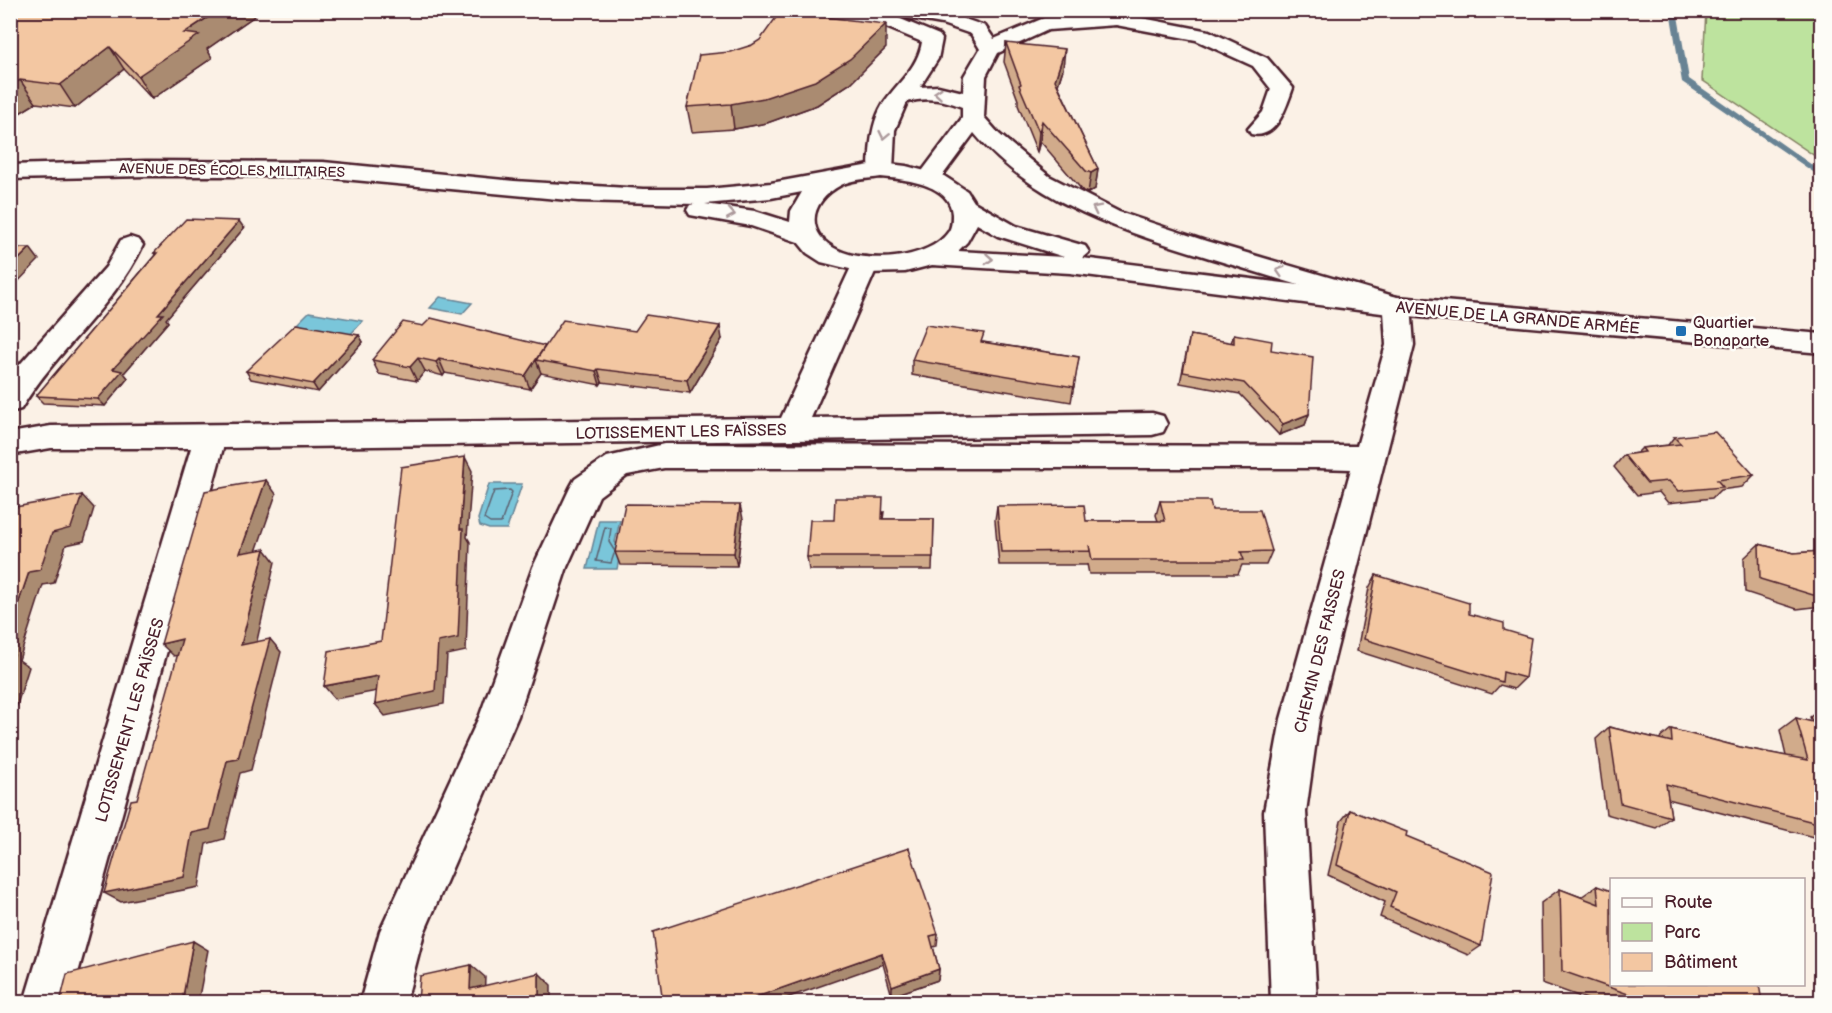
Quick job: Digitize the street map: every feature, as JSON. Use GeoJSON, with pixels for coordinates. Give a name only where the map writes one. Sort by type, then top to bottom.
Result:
{"type":"FeatureCollection","features":[{"type":"Feature","properties":{"kind":"street"},"geometry":{"type":"LineString","coordinates":[[815,10],[879,17],[932,39],[932,50],[923,69],[892,107],[882,136],[881,170]]}},
{"type":"Feature","properties":{"kind":"street"},"geometry":{"type":"LineString","coordinates":[[841,10],[896,11],[946,19],[978,30],[990,49]]}},
{"type":"Feature","properties":{"kind":"street"},"geometry":{"type":"LineString","coordinates":[[929,178],[974,111],[975,76],[990,49],[1044,24],[1089,16],[1202,35],[1260,62],[1282,88],[1273,114],[1259,129]]}},
{"type":"Feature","properties":{"kind":"street"},"geometry":{"type":"LineString","coordinates":[[901,97],[918,92],[937,91],[956,95],[974,111],[991,139],[1040,181],[1110,217],[1197,246],[1397,306]]}},
{"type":"Feature","properties":{"kind":"street","name":"AVENUE DES ÉCOLES MILITAIRES"},"geometry":{"type":"LineString","coordinates":[[10,172],[111,168],[320,169],[632,198],[672,207],[755,219],[806,236]]}},
{"type":"Feature","properties":{"kind":"street"},"geometry":{"type":"LineString","coordinates":[[881,170],[906,172],[929,178],[945,185],[956,195],[964,207],[966,220],[960,234],[949,247],[931,257],[888,266],[865,265],[840,260],[820,250],[806,236],[801,221],[804,205],[816,191],[832,180],[856,173],[881,170]]}},
{"type":"Feature","properties":{"kind":"street","name":"AVENUE DES ÉCOLES MILITAIRES"},"geometry":{"type":"LineString","coordinates":[[632,198],[743,194],[832,180]]}},
{"type":"Feature","properties":{"kind":"street","name":"AVENUE DE LA GRANDE ARMÉE"},"geometry":{"type":"LineString","coordinates":[[964,207],[1007,231],[1084,255],[1215,283]]}},
{"type":"Feature","properties":{"kind":"street"},"geometry":{"type":"LineString","coordinates":[[10,402],[25,377],[118,270],[130,245]]}},
{"type":"Feature","properties":{"kind":"street","name":"AVENUE DE LA GRANDE ARMÉE"},"geometry":{"type":"LineString","coordinates":[[931,257],[1070,265],[1397,306],[1821,344]]}},
{"type":"Feature","properties":{"kind":"street"},"geometry":{"type":"LineString","coordinates":[[791,429],[865,265]]}},
{"type":"Feature","properties":{"kind":"street","name":"CHEMIN DES FAISSES"},"geometry":{"type":"LineString","coordinates":[[1294,1002],[1285,812],[1300,719],[1400,345],[1397,306]]}},
{"type":"Feature","properties":{"kind":"street","name":"LOTISSEMENT LES FAÏSSES"},"geometry":{"type":"LineString","coordinates":[[10,444],[51,436],[210,438],[1152,424]]}},
{"type":"Feature","properties":{"kind":"street","name":"LOTISSEMENT LES FAÏSSES"},"geometry":{"type":"LineString","coordinates":[[47,1002],[210,438]]}},
{"type":"Feature","properties":{"kind":"street"},"geometry":{"type":"LineString","coordinates":[[383,1002],[402,931],[499,716],[550,567],[586,488],[618,465],[664,456],[1318,456],[1369,458]]}},
{"type":"Feature","properties":{"kind":"green space"},"geometry":{"type":"Polygon","coordinates":[[[1706,11],[1821,11],[1821,160],[1702,80],[1706,11]]]}},
{"type":"Feature","properties":{"kind":"water"},"geometry":{"type":"Polygon","coordinates":[[[440,297],[472,303],[462,314],[430,308],[440,297]]]}},
{"type":"Feature","properties":{"kind":"water"},"geometry":{"type":"Polygon","coordinates":[[[309,312],[363,321],[346,339],[292,329],[309,312]]]}},
{"type":"Feature","properties":{"kind":"water"},"geometry":{"type":"Polygon","coordinates":[[[489,484],[522,484],[507,529],[489,529],[480,526],[478,519],[489,484]]]}},
{"type":"Feature","properties":{"kind":"water"},"geometry":{"type":"Polygon","coordinates":[[[599,520],[620,520],[615,542],[621,549],[617,569],[587,569],[599,520]]]}},
{"type":"Feature","properties":{"kind":"building"},"geometry":{"type":"Polygon","coordinates":[[[10,10],[219,10],[184,33],[199,35],[138,76],[110,47],[60,85],[20,80],[10,86],[10,10]]]}},
{"type":"Feature","properties":{"kind":"building"},"geometry":{"type":"Polygon","coordinates":[[[780,12],[886,24],[850,59],[815,81],[764,98],[731,104],[687,107],[699,55],[730,52],[752,45],[760,40],[780,12]]]}},
{"type":"Feature","properties":{"kind":"building"},"geometry":{"type":"Polygon","coordinates":[[[1006,43],[1065,49],[1055,80],[1098,169],[1091,173],[1086,171],[1042,121],[1039,132],[1019,85],[1021,84],[1006,43]]]}},
{"type":"Feature","properties":{"kind":"building"},"geometry":{"type":"Polygon","coordinates":[[[186,219],[239,221],[158,314],[163,314],[113,369],[122,371],[98,399],[36,396],[157,253],[154,253],[186,219]]]}},
{"type":"Feature","properties":{"kind":"building"},"geometry":{"type":"Polygon","coordinates":[[[10,248],[30,248],[10,268],[10,248]]]}},
{"type":"Feature","properties":{"kind":"building"},"geometry":{"type":"Polygon","coordinates":[[[646,315],[720,326],[687,380],[598,369],[596,371],[536,360],[563,320],[635,331],[646,315]]]}},
{"type":"Feature","properties":{"kind":"building"},"geometry":{"type":"Polygon","coordinates":[[[431,318],[545,346],[525,376],[439,359],[436,362],[418,358],[410,367],[372,360],[403,322],[423,326],[431,318]]]}},
{"type":"Feature","properties":{"kind":"building"},"geometry":{"type":"Polygon","coordinates":[[[296,324],[359,335],[313,384],[246,371],[296,324]]]}},
{"type":"Feature","properties":{"kind":"building"},"geometry":{"type":"Polygon","coordinates":[[[926,325],[984,333],[981,342],[1079,357],[1074,387],[912,360],[926,325]]]}},
{"type":"Feature","properties":{"kind":"building"},"geometry":{"type":"Polygon","coordinates":[[[1234,334],[1272,341],[1271,350],[1313,357],[1309,414],[1283,424],[1244,383],[1183,372],[1190,335],[1234,343],[1234,334]]]}},
{"type":"Feature","properties":{"kind":"building"},"geometry":{"type":"Polygon","coordinates":[[[1715,432],[1754,475],[1717,480],[1723,487],[1678,491],[1669,481],[1647,483],[1624,455],[1645,452],[1642,448],[1681,444],[1674,437],[1715,432]]]}},
{"type":"Feature","properties":{"kind":"building"},"geometry":{"type":"Polygon","coordinates":[[[465,457],[460,529],[463,529],[458,638],[438,642],[435,691],[375,704],[378,676],[324,686],[329,651],[381,641],[401,467],[465,457]]]}},
{"type":"Feature","properties":{"kind":"building"},"geometry":{"type":"Polygon","coordinates":[[[266,480],[240,553],[265,549],[241,645],[270,639],[238,759],[227,761],[210,829],[192,833],[184,877],[104,893],[131,800],[137,799],[182,639],[161,644],[205,491],[266,480]]]}},
{"type":"Feature","properties":{"kind":"building"},"geometry":{"type":"Polygon","coordinates":[[[82,495],[71,528],[52,533],[40,570],[29,572],[10,628],[10,508],[82,495]]]}},
{"type":"Feature","properties":{"kind":"building"},"geometry":{"type":"Polygon","coordinates":[[[835,498],[883,498],[882,519],[934,519],[933,557],[807,557],[810,520],[834,520],[835,498]]]}},
{"type":"Feature","properties":{"kind":"building"},"geometry":{"type":"Polygon","coordinates":[[[1160,501],[1210,501],[1212,510],[1260,510],[1272,551],[1241,552],[1244,560],[1092,560],[1089,545],[1090,551],[1001,552],[997,506],[1084,505],[1086,521],[1165,521],[1160,501]]]}},
{"type":"Feature","properties":{"kind":"building"},"geometry":{"type":"Polygon","coordinates":[[[625,504],[740,505],[734,553],[615,552],[625,504]]]}},
{"type":"Feature","properties":{"kind":"building"},"geometry":{"type":"Polygon","coordinates":[[[1759,544],[1794,553],[1821,551],[1821,594],[1813,595],[1760,579],[1759,544]]]}},
{"type":"Feature","properties":{"kind":"building"},"geometry":{"type":"Polygon","coordinates":[[[1376,575],[1469,603],[1469,614],[1504,623],[1504,630],[1531,638],[1525,678],[1503,672],[1502,682],[1364,639],[1376,575]]]}},
{"type":"Feature","properties":{"kind":"building"},"geometry":{"type":"Polygon","coordinates":[[[1796,718],[1821,724],[1821,824],[1666,784],[1671,817],[1620,803],[1609,727],[1672,742],[1671,729],[1740,747],[1808,760],[1796,718]]]}},
{"type":"Feature","properties":{"kind":"building"},"geometry":{"type":"Polygon","coordinates":[[[1350,810],[1407,832],[1406,836],[1493,872],[1481,946],[1390,907],[1396,892],[1337,865],[1350,810]]]}},
{"type":"Feature","properties":{"kind":"building"},"geometry":{"type":"Polygon","coordinates":[[[909,848],[938,934],[930,936],[939,969],[892,986],[882,953],[742,1002],[663,1002],[653,932],[909,848]]]}},
{"type":"Feature","properties":{"kind":"building"},"geometry":{"type":"Polygon","coordinates":[[[1597,886],[1610,891],[1610,986],[1759,986],[1762,1002],[1651,1002],[1562,971],[1560,889],[1599,904],[1597,886]]]}},
{"type":"Feature","properties":{"kind":"building"},"geometry":{"type":"Polygon","coordinates":[[[193,941],[182,1002],[60,1002],[67,974],[193,941]]]}},
{"type":"Feature","properties":{"kind":"building"},"geometry":{"type":"Polygon","coordinates":[[[471,965],[470,989],[539,973],[539,1002],[418,1002],[420,976],[471,965]]]}},
{"type":"Feature","properties":{"kind":"waterway"},"geometry":{"type":"LineString","coordinates":[[1673,10],[1685,80],[1822,176]]}},
{"type":"Feature","properties":{"kind":"place","name":"Quartier Bonaparte"},"geometry":{"type":"Point","coordinates":[1681,331]}}]}
